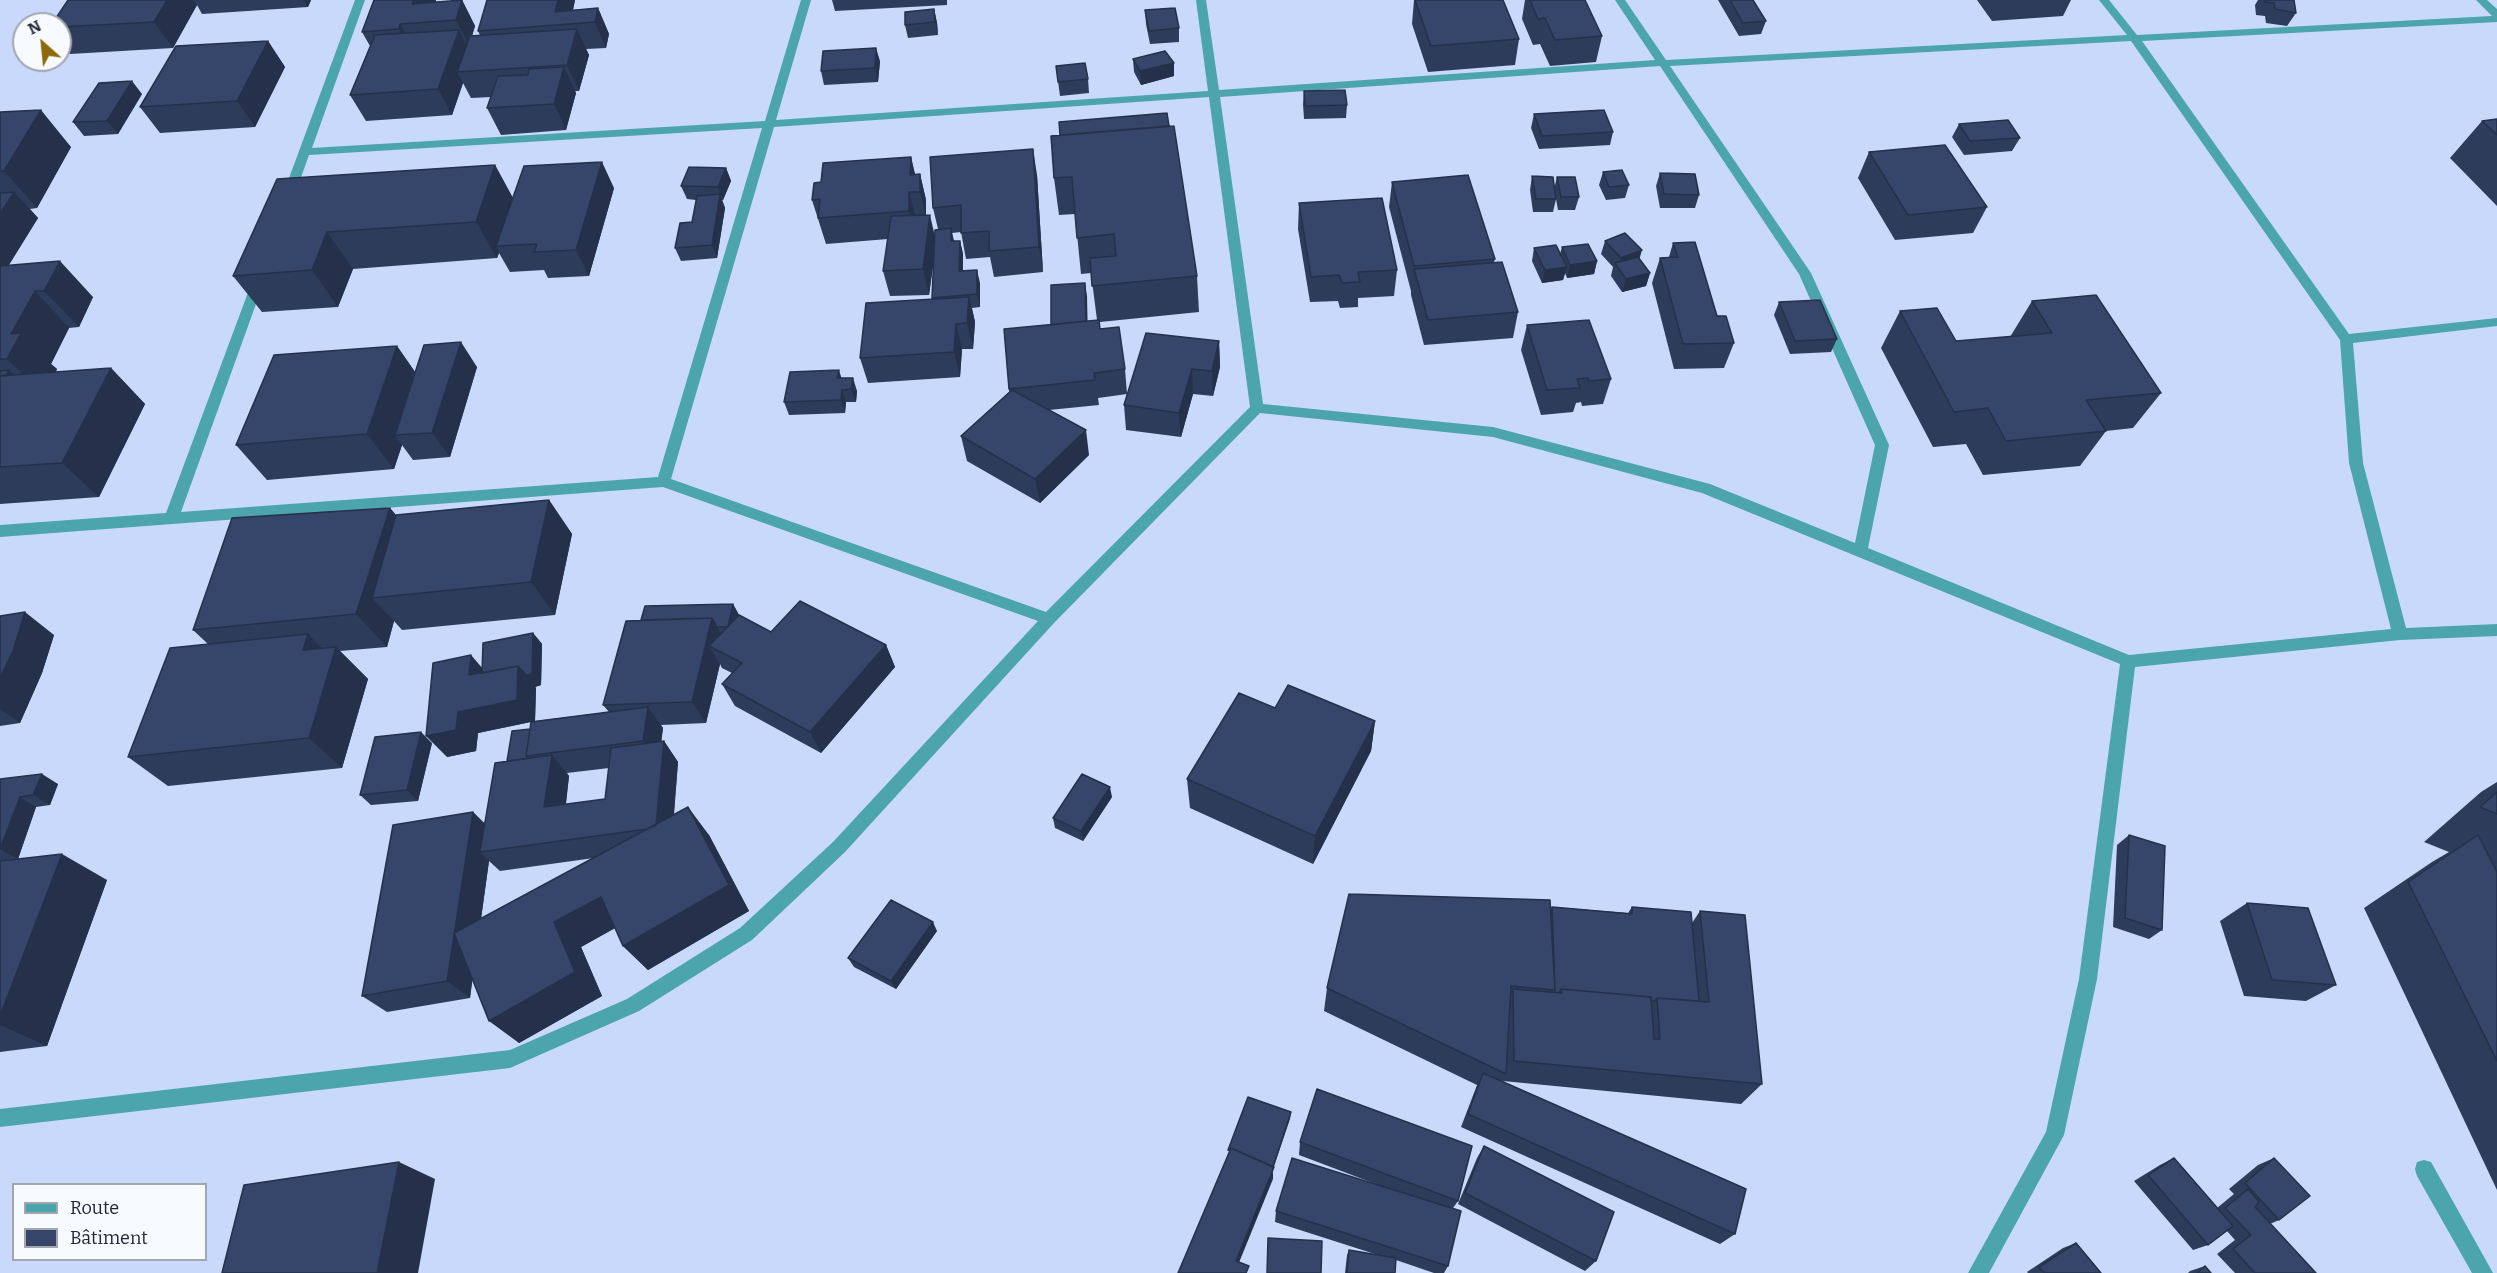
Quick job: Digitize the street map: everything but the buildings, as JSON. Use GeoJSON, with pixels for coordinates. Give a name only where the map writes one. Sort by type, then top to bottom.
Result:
{"type":"FeatureCollection","features":[{"type":"Feature","properties":{"kind":"street"},"geometry":{"type":"LineString","coordinates":[[285,207],[360,0]]}},
{"type":"Feature","properties":{"kind":"street"},"geometry":{"type":"LineString","coordinates":[[663,482],[806,0]]}},
{"type":"Feature","properties":{"kind":"street"},"geometry":{"type":"LineString","coordinates":[[1201,0],[1257,408]]}},
{"type":"Feature","properties":{"kind":"street"},"geometry":{"type":"LineString","coordinates":[[1620,0],[1805,273],[1882,446],[1860,552]]}},
{"type":"Feature","properties":{"kind":"street"},"geometry":{"type":"LineString","coordinates":[[2104,0],[2135,39],[2346,339],[2356,463],[2400,634]]}},
{"type":"Feature","properties":{"kind":"street"},"geometry":{"type":"LineString","coordinates":[[2481,0],[2497,17]]}},
{"type":"Feature","properties":{"kind":"street"},"geometry":{"type":"LineString","coordinates":[[305,152],[769,124],[1662,63],[2135,39],[2497,17]]}},
{"type":"Feature","properties":{"kind":"street"},"geometry":{"type":"LineString","coordinates":[[171,519],[264,263]]}},
{"type":"Feature","properties":{"kind":"street"},"geometry":{"type":"LineString","coordinates":[[2346,339],[2497,322]]}},
{"type":"Feature","properties":{"kind":"street"},"geometry":{"type":"LineString","coordinates":[[1257,408],[1492,432],[1705,488],[2128,661],[2400,634],[2497,630]]}},
{"type":"Feature","properties":{"kind":"street"},"geometry":{"type":"LineString","coordinates":[[0,1118],[510,1059],[633,1005],[746,934],[838,847],[1048,619],[1257,408]]}},
{"type":"Feature","properties":{"kind":"street"},"geometry":{"type":"LineString","coordinates":[[0,531],[663,482],[1048,619]]}},
{"type":"Feature","properties":{"kind":"street"},"geometry":{"type":"LineString","coordinates":[[1978,1273],[2055,1135],[2088,979],[2128,661]]}},
{"type":"Feature","properties":{"kind":"street"},"geometry":{"type":"LineString","coordinates":[[2424,1169],[2483,1273]]}}]}
